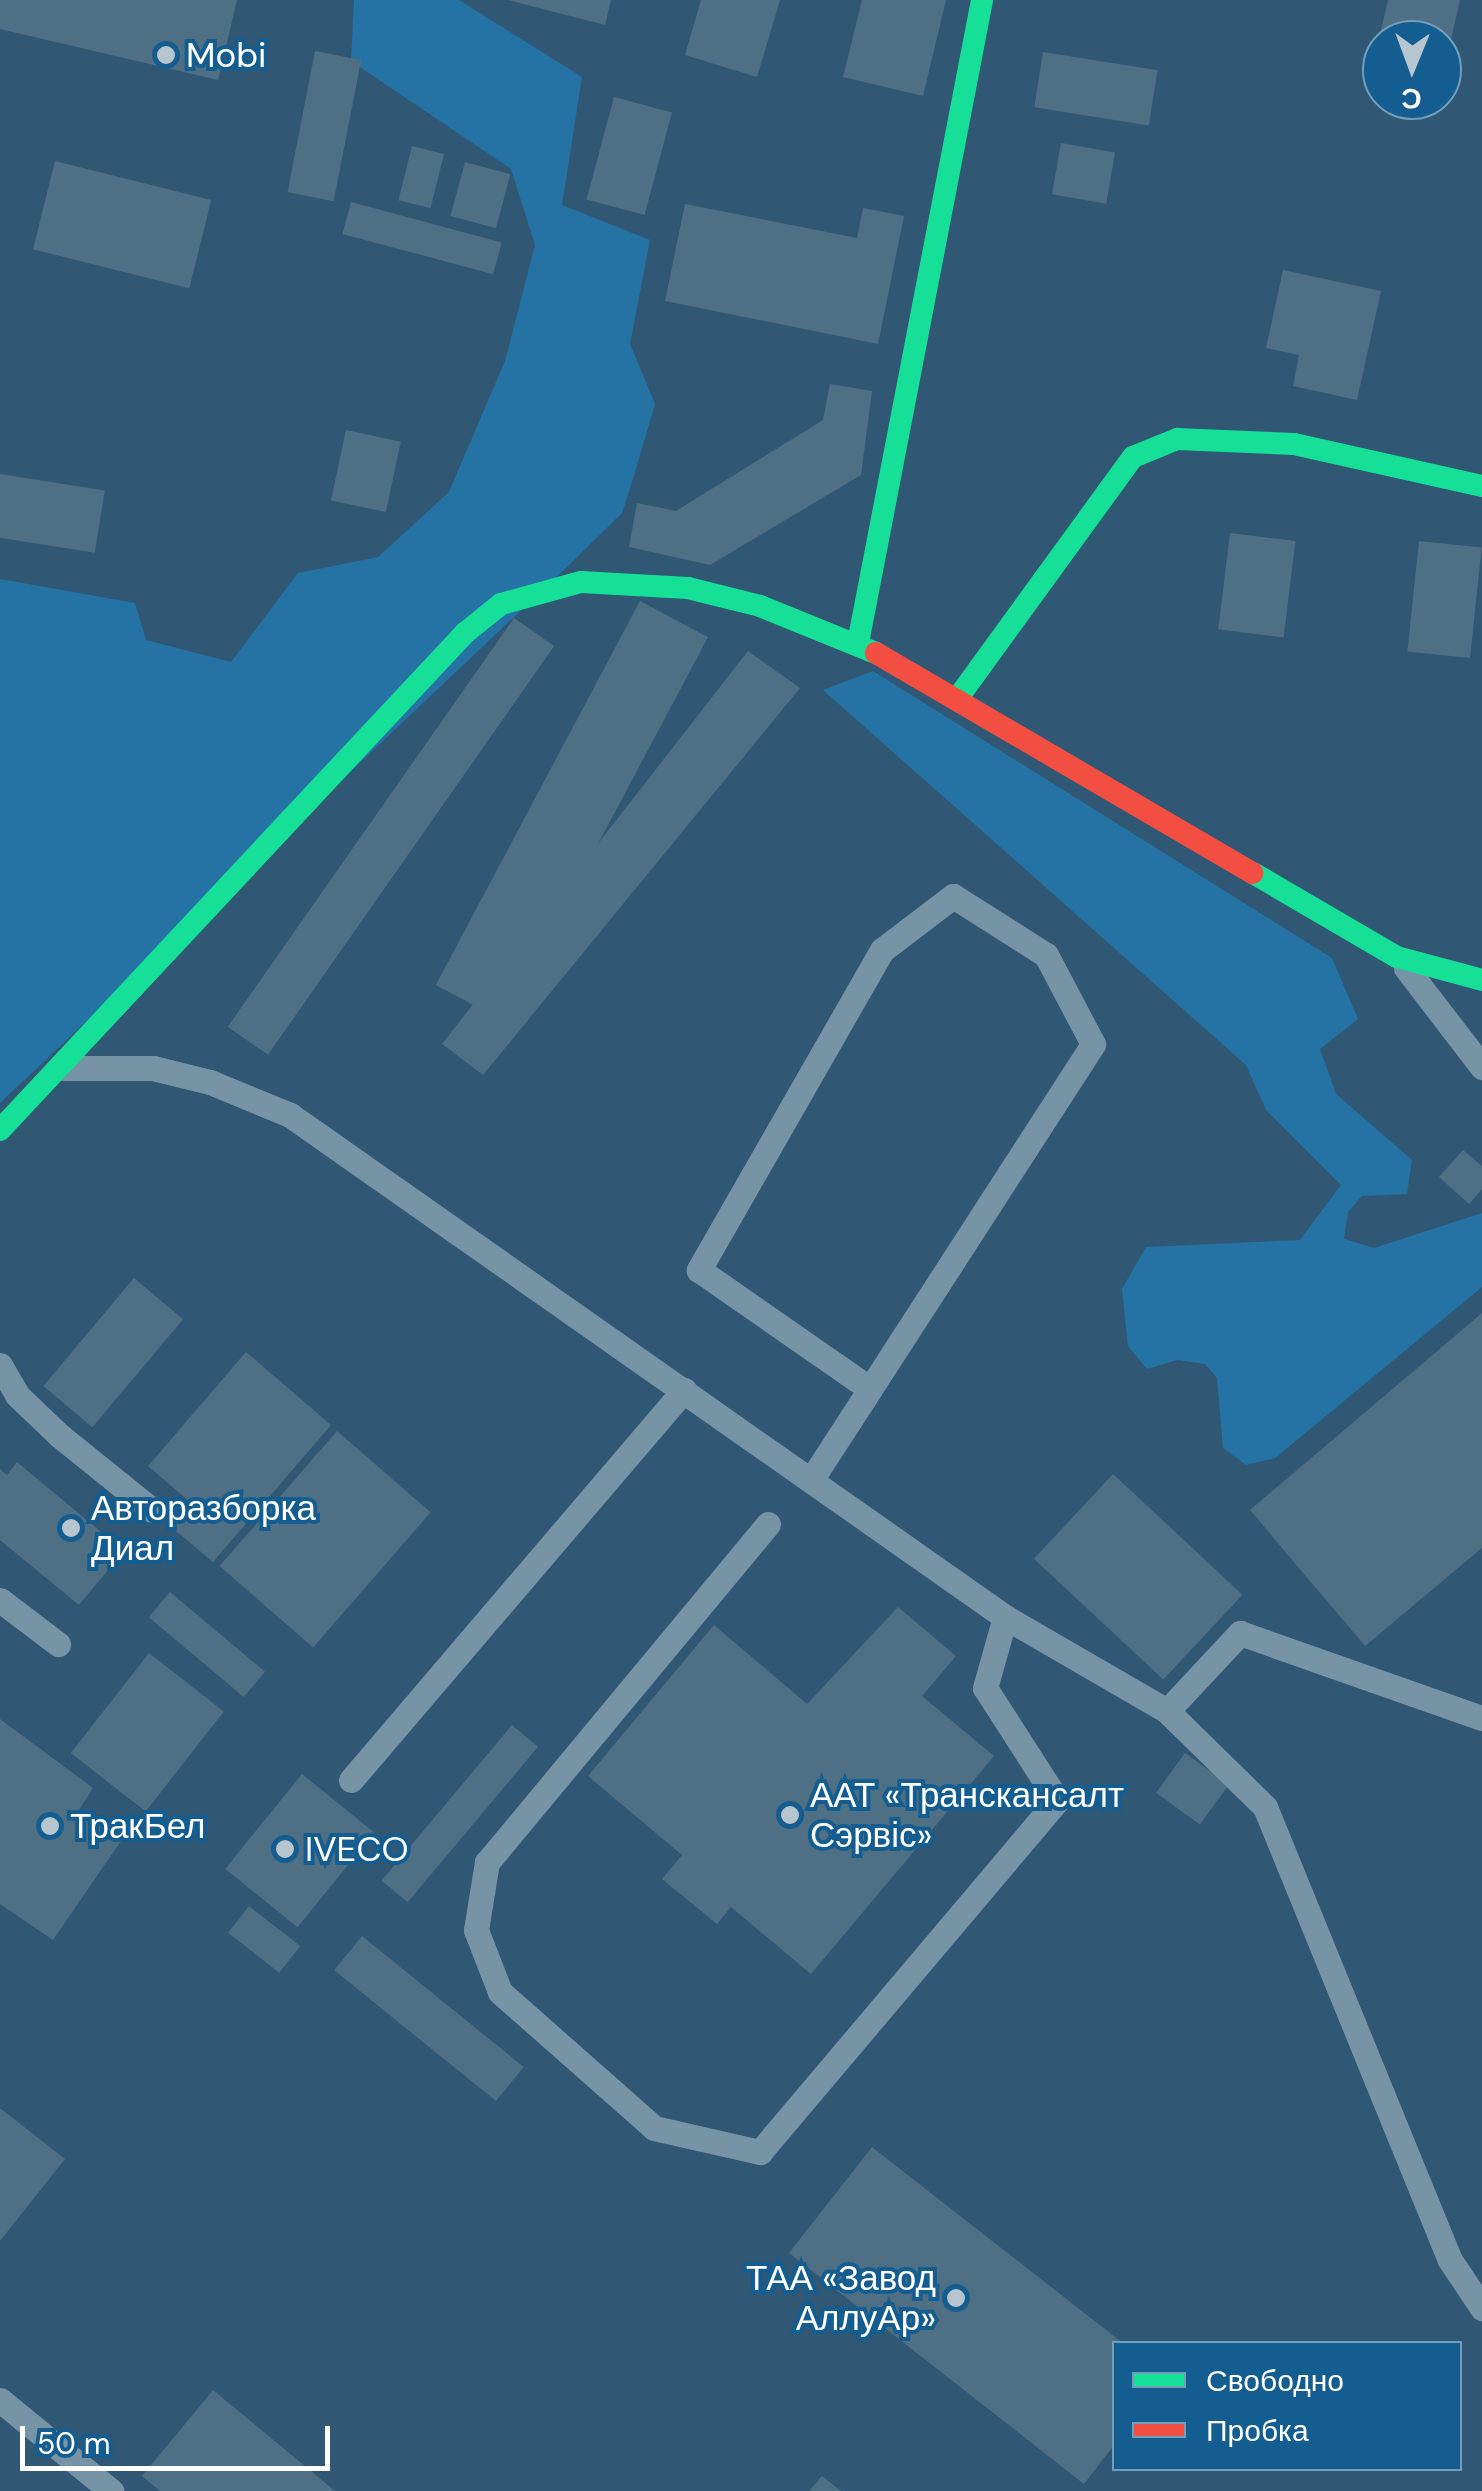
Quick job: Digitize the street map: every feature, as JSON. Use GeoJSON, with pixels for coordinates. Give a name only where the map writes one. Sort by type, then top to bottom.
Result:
{"type":"FeatureCollection","features":[{"type":"Feature","properties":{"kind":"street"},"geometry":{"type":"LineString","coordinates":[[858,643],[982,0]]}},
{"type":"Feature","properties":{"kind":"street"},"geometry":{"type":"LineString","coordinates":[[957,699],[1133,456],[1177,440],[1294,444],[1482,486]]}},
{"type":"Feature","properties":{"kind":"street"},"geometry":{"type":"LineString","coordinates":[[0,1130],[465,633],[501,604],[540,589],[631,580],[760,606],[858,643],[1397,957],[1482,980]]}},
{"type":"Feature","properties":{"kind":"lane"},"geometry":{"type":"LineString","coordinates":[[811,1480],[870,1389],[1093,1044],[1046,954],[953,896],[882,950],[699,1270],[870,1389]]}},
{"type":"Feature","properties":{"kind":"lane"},"geometry":{"type":"LineString","coordinates":[[1397,957],[1482,1068]]}},
{"type":"Feature","properties":{"kind":"lane"},"geometry":{"type":"LineString","coordinates":[[58,1068],[153,1068],[210,1082],[290,1115],[1005,1617],[1167,1711],[1265,1807],[1450,2260],[1482,2308]]}},
{"type":"Feature","properties":{"kind":"lane"},"geometry":{"type":"LineString","coordinates":[[0,1365],[17,1395],[60,1436],[152,1510]]}},
{"type":"Feature","properties":{"kind":"lane"},"geometry":{"type":"LineString","coordinates":[[351,1780],[684,1390]]}},
{"type":"Feature","properties":{"kind":"lane"},"geometry":{"type":"LineString","coordinates":[[768,1524],[488,1862],[476,1930],[500,1992],[654,2128],[760,2152],[1057,1800],[984,1688],[1005,1617]]}},
{"type":"Feature","properties":{"kind":"lane"},"geometry":{"type":"LineString","coordinates":[[0,1600],[58,1644]]}},
{"type":"Feature","properties":{"kind":"lane"},"geometry":{"type":"LineString","coordinates":[[1167,1711],[1240,1633],[1482,1718]]}},
{"type":"Feature","properties":{"kind":"lane"},"geometry":{"type":"LineString","coordinates":[[0,2400],[110,2491]]}},
{"type":"Feature","properties":{"kind":"shaded area"},"geometry":{"type":"Polygon","coordinates":[[[354,0],[459,0],[582,77],[562,205],[650,240],[630,344],[655,404],[632,482],[622,513],[0,1103],[0,579],[135,603],[146,640],[231,662],[298,573],[378,557],[449,492],[505,361],[535,245],[511,169],[351,61],[354,0]]]}},
{"type":"Feature","properties":{"kind":"shaded area"},"geometry":{"type":"Polygon","coordinates":[[[873,671],[1332,958],[1358,1019],[1320,1049],[1336,1094],[1412,1160],[1407,1194],[1362,1196],[1348,1212],[1344,1239],[1374,1248],[1482,1213],[1482,1287],[1275,1458],[1246,1465],[1223,1448],[1217,1378],[1205,1364],[1178,1360],[1147,1369],[1128,1346],[1122,1289],[1146,1247],[1300,1240],[1341,1185],[1266,1110],[1246,1065],[823,690],[873,671]]]}},
{"type":"Feature","properties":{"kind":"building","name":"Mobi"},"geometry":{"type":"Polygon","coordinates":[[[0,0],[237,0],[218,80],[0,29],[0,0]]]}},
{"type":"Feature","properties":{"kind":"building"},"geometry":{"type":"Polygon","coordinates":[[[508,0],[611,0],[605,25],[508,0]]]}},
{"type":"Feature","properties":{"kind":"building"},"geometry":{"type":"Polygon","coordinates":[[[701,0],[780,0],[757,77],[685,55],[701,0]]]}},
{"type":"Feature","properties":{"kind":"building"},"geometry":{"type":"Polygon","coordinates":[[[862,0],[946,0],[923,96],[843,77],[862,0]]]}},
{"type":"Feature","properties":{"kind":"building"},"geometry":{"type":"Polygon","coordinates":[[[1388,0],[1460,0],[1455,20],[1383,20],[1388,0]]]}},
{"type":"Feature","properties":{"kind":"building"},"geometry":{"type":"Polygon","coordinates":[[[315,51],[361,60],[334,201],[288,192],[315,51]]]}},
{"type":"Feature","properties":{"kind":"building"},"geometry":{"type":"Polygon","coordinates":[[[1043,52],[1158,70],[1149,125],[1034,107],[1043,52]]]}},
{"type":"Feature","properties":{"kind":"building"},"geometry":{"type":"Polygon","coordinates":[[[614,97],[672,113],[645,215],[587,199],[614,97]]]}},
{"type":"Feature","properties":{"kind":"building"},"geometry":{"type":"Polygon","coordinates":[[[1061,143],[1115,153],[1106,204],[1052,194],[1061,143]]]}},
{"type":"Feature","properties":{"kind":"building"},"geometry":{"type":"Polygon","coordinates":[[[412,146],[444,154],[430,208],[398,200],[412,146]]]}},
{"type":"Feature","properties":{"kind":"building"},"geometry":{"type":"Polygon","coordinates":[[[55,161],[211,200],[189,288],[33,249],[55,161]]]}},
{"type":"Feature","properties":{"kind":"building"},"geometry":{"type":"Polygon","coordinates":[[[465,162],[510,174],[496,228],[451,216],[465,162]]]}},
{"type":"Feature","properties":{"kind":"building"},"geometry":{"type":"Polygon","coordinates":[[[351,202],[502,242],[493,274],[342,234],[351,202]]]}},
{"type":"Feature","properties":{"kind":"building"},"geometry":{"type":"Polygon","coordinates":[[[685,204],[857,238],[863,208],[904,216],[878,344],[665,301],[685,204]]]}},
{"type":"Feature","properties":{"kind":"building"},"geometry":{"type":"Polygon","coordinates":[[[1283,270],[1381,291],[1357,400],[1293,386],[1299,355],[1266,348],[1283,270]]]}},
{"type":"Feature","properties":{"kind":"building"},"geometry":{"type":"Polygon","coordinates":[[[830,384],[872,391],[861,475],[710,565],[629,547],[637,503],[676,511],[823,420],[830,384]]]}},
{"type":"Feature","properties":{"kind":"building"},"geometry":{"type":"Polygon","coordinates":[[[346,430],[401,442],[386,512],[331,500],[346,430]]]}},
{"type":"Feature","properties":{"kind":"building"},"geometry":{"type":"Polygon","coordinates":[[[0,474],[105,491],[95,553],[0,538],[0,474]]]}},
{"type":"Feature","properties":{"kind":"building"},"geometry":{"type":"Polygon","coordinates":[[[1230,533],[1296,541],[1284,637],[1218,629],[1230,533]]]}},
{"type":"Feature","properties":{"kind":"building"},"geometry":{"type":"Polygon","coordinates":[[[1419,541],[1482,548],[1470,658],[1407,651],[1419,541]]]}},
{"type":"Feature","properties":{"kind":"building"},"geometry":{"type":"Polygon","coordinates":[[[640,601],[708,637],[504,1021],[436,985],[640,601]]]}},
{"type":"Feature","properties":{"kind":"building"},"geometry":{"type":"Polygon","coordinates":[[[514,618],[554,646],[268,1055],[228,1027],[514,618]]]}},
{"type":"Feature","properties":{"kind":"building"},"geometry":{"type":"Polygon","coordinates":[[[748,651],[800,688],[483,1075],[442,1044],[748,651]]]}},
{"type":"Feature","properties":{"kind":"building"},"geometry":{"type":"Polygon","coordinates":[[[1463,1150],[1482,1166],[1482,1189],[1469,1204],[1439,1177],[1463,1150]]]}},
{"type":"Feature","properties":{"kind":"building"},"geometry":{"type":"Polygon","coordinates":[[[134,1278],[183,1319],[92,1427],[43,1386],[134,1278]]]}},
{"type":"Feature","properties":{"kind":"building"},"geometry":{"type":"Polygon","coordinates":[[[1482,1313],[1482,1548],[1365,1646],[1250,1510],[1482,1313]]]}},
{"type":"Feature","properties":{"kind":"building"},"geometry":{"type":"Polygon","coordinates":[[[246,1352],[331,1425],[213,1562],[170,1526],[191,1503],[148,1466],[246,1352]]]}},
{"type":"Feature","properties":{"kind":"building"},"geometry":{"type":"Polygon","coordinates":[[[337,1431],[431,1512],[313,1647],[220,1566],[337,1431]]]}},
{"type":"Feature","properties":{"kind":"building"},"geometry":{"type":"Polygon","coordinates":[[[17,1462],[124,1551],[79,1605],[0,1540],[0,1469],[7,1475],[17,1462]]]}},
{"type":"Feature","properties":{"kind":"building"},"geometry":{"type":"Polygon","coordinates":[[[1113,1474],[1242,1595],[1163,1680],[1034,1559],[1113,1474]]]}},
{"type":"Feature","properties":{"kind":"building"},"geometry":{"type":"Polygon","coordinates":[[[170,1592],[265,1672],[244,1697],[149,1617],[170,1592]]]}},
{"type":"Feature","properties":{"kind":"building","name":"ААТ «Транскансалт Сэрвіс»"},"geometry":{"type":"Polygon","coordinates":[[[898,1607],[956,1656],[922,1696],[994,1756],[811,1974],[731,1907],[717,1924],[662,1879],[682,1855],[588,1776],[714,1625],[807,1704],[898,1607]]]}},
{"type":"Feature","properties":{"kind":"building"},"geometry":{"type":"Polygon","coordinates":[[[149,1653],[224,1711],[146,1812],[71,1753],[149,1653]]]}},
{"type":"Feature","properties":{"kind":"building","name":"ТракБел"},"geometry":{"type":"Polygon","coordinates":[[[0,1719],[93,1788],[78,1811],[121,1841],[53,1940],[0,1904],[0,1719]]]}},
{"type":"Feature","properties":{"kind":"building"},"geometry":{"type":"Polygon","coordinates":[[[512,1725],[538,1747],[408,1902],[382,1881],[512,1725]]]}},
{"type":"Feature","properties":{"kind":"building"},"geometry":{"type":"Polygon","coordinates":[[[1185,1753],[1229,1785],[1200,1824],[1156,1793],[1185,1753]]]}},
{"type":"Feature","properties":{"kind":"building"},"geometry":{"type":"Polygon","coordinates":[[[302,1774],[374,1833],[297,1927],[225,1869],[302,1774]]]}},
{"type":"Feature","properties":{"kind":"building"},"geometry":{"type":"Polygon","coordinates":[[[249,1906],[300,1946],[279,1973],[228,1933],[249,1906]]]}},
{"type":"Feature","properties":{"kind":"building"},"geometry":{"type":"Polygon","coordinates":[[[362,1936],[524,2067],[496,2101],[334,1970],[362,1936]]]}},
{"type":"Feature","properties":{"kind":"building"},"geometry":{"type":"Polygon","coordinates":[[[0,2108],[65,2159],[0,2241],[0,2108]]]}},
{"type":"Feature","properties":{"kind":"building","name":"ТАА «Завод АллуАр»"},"geometry":{"type":"Polygon","coordinates":[[[872,2147],[1120,2341],[1112,2341],[1112,2448],[1084,2484],[789,2253],[872,2147]]]}},
{"type":"Feature","properties":{"kind":"building"},"geometry":{"type":"Polygon","coordinates":[[[213,2390],[335,2491],[160,2491],[142,2476],[213,2390]]]}},
{"type":"Feature","properties":{"kind":"building"},"geometry":{"type":"Polygon","coordinates":[[[822,2476],[841,2491],[809,2491],[822,2476]]]}},
{"type":"Feature","properties":{"kind":"traffic: fast"},"geometry":{"type":"LineString","coordinates":[[858,643],[982,0]]}},
{"type":"Feature","properties":{"kind":"traffic: fast"},"geometry":{"type":"LineString","coordinates":[[957,699],[1133,457],[1177,439],[1294,444],[1482,486]]}},
{"type":"Feature","properties":{"kind":"traffic: fast"},"geometry":{"type":"LineString","coordinates":[[0,1130],[465,633],[501,604],[581,582],[688,588],[760,606],[876,653]]}},
{"type":"Feature","properties":{"kind":"traffic: fast"},"geometry":{"type":"LineString","coordinates":[[1253,873],[1397,957],[1482,980]]}},
{"type":"Feature","properties":{"kind":"traffic: jam"},"geometry":{"type":"LineString","coordinates":[[876,653],[1253,873]]}},
{"type":"Feature","properties":{"kind":"place","name":"Mobi"},"geometry":{"type":"Point","coordinates":[166,55]}},
{"type":"Feature","properties":{"kind":"place","name":"Авторазборка Диал"},"geometry":{"type":"Point","coordinates":[71,1528]}},
{"type":"Feature","properties":{"kind":"place","name":"ААТ «Транскансалт Сэрвіс»"},"geometry":{"type":"Point","coordinates":[790,1815]}},
{"type":"Feature","properties":{"kind":"place","name":"ТракБел"},"geometry":{"type":"Point","coordinates":[50,1826]}},
{"type":"Feature","properties":{"kind":"place","name":"IVECO"},"geometry":{"type":"Point","coordinates":[285,1849]}},
{"type":"Feature","properties":{"kind":"place","name":"ТАА «Завод АллуАр»"},"geometry":{"type":"Point","coordinates":[956,2298]}}]}
